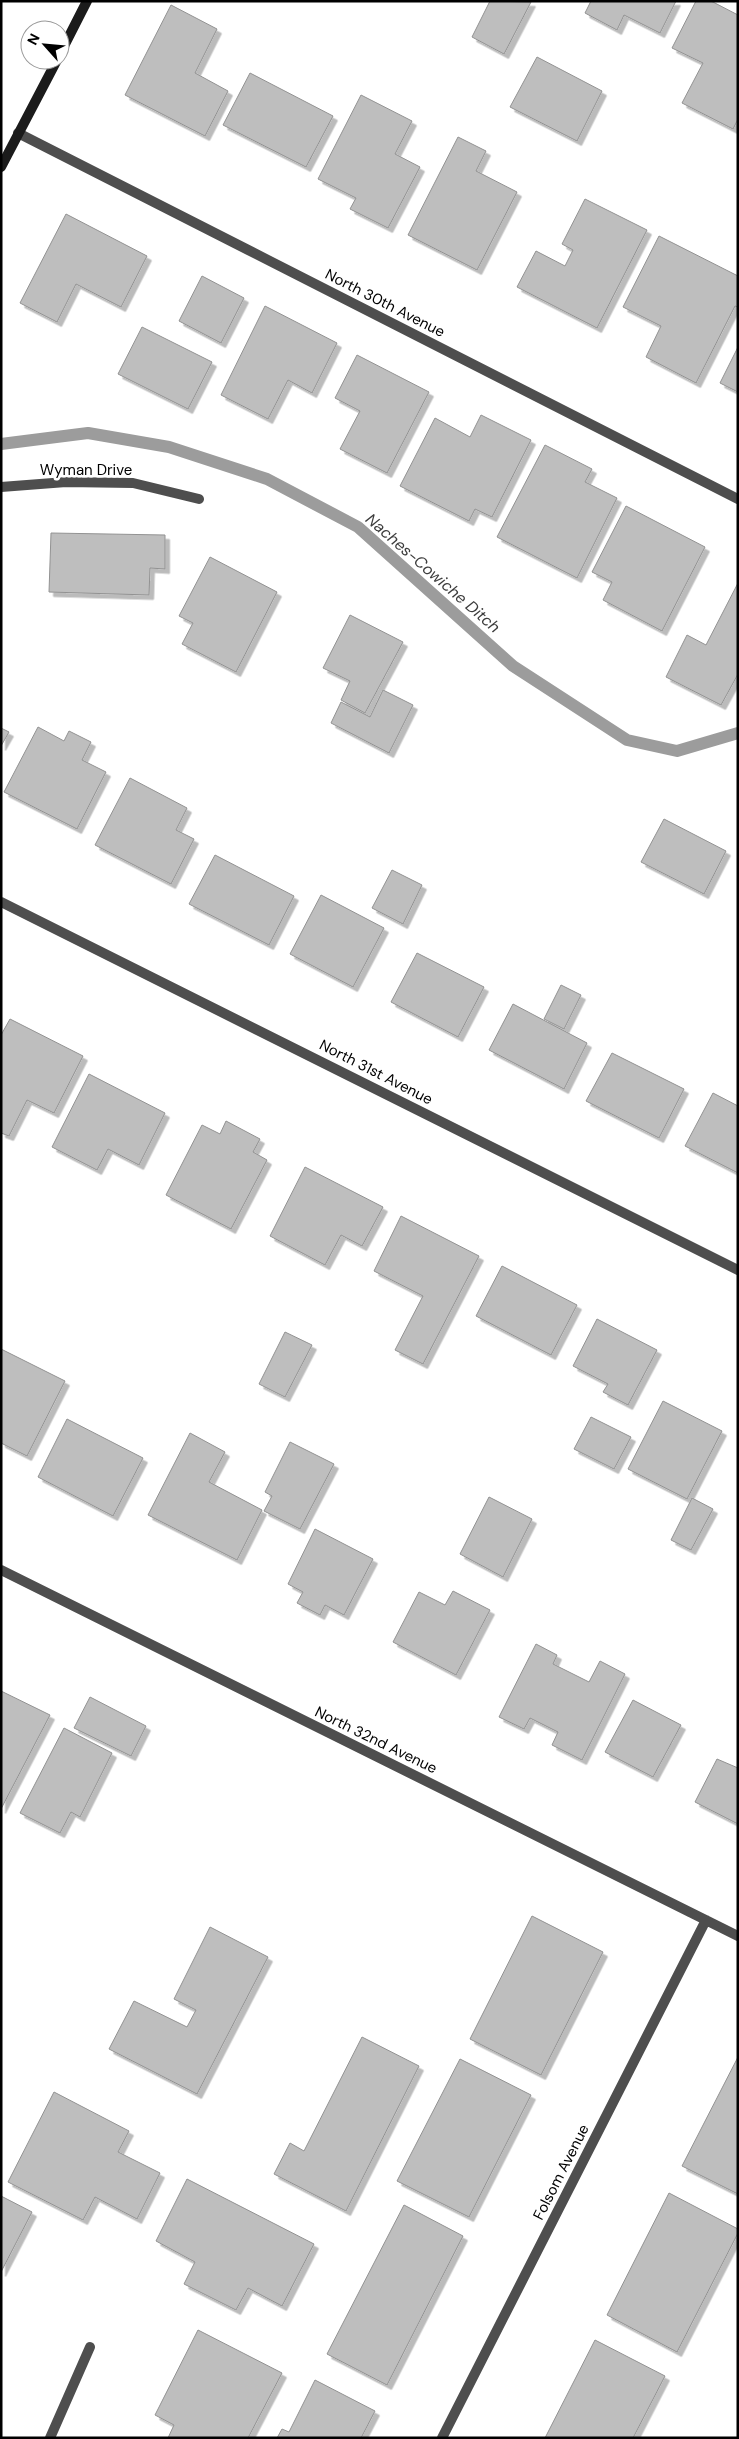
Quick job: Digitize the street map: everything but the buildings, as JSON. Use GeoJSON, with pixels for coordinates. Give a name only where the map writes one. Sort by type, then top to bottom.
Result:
{"type":"FeatureCollection","features":[{"type":"Feature","properties":{"kind":"street"},"geometry":{"type":"LineString","coordinates":[[70,34],[87,1]]}},
{"type":"Feature","properties":{"kind":"street"},"geometry":{"type":"LineString","coordinates":[[1,167],[52,70]]}},
{"type":"Feature","properties":{"kind":"street","name":"North 30th Avenue"},"geometry":{"type":"LineString","coordinates":[[18,134],[738,499]]}},
{"type":"Feature","properties":{"kind":"street","name":"Wyman Drive"},"geometry":{"type":"LineString","coordinates":[[1,487],[66,482],[133,483],[200,499]]}},
{"type":"Feature","properties":{"kind":"street","name":"North 31st Avenue"},"geometry":{"type":"LineString","coordinates":[[1,902],[738,1270]]}},
{"type":"Feature","properties":{"kind":"street","name":"North 32nd Avenue"},"geometry":{"type":"LineString","coordinates":[[1,1570],[738,1936]]}},
{"type":"Feature","properties":{"kind":"street","name":"Folsom Avenue"},"geometry":{"type":"LineString","coordinates":[[442,2438],[706,1920]]}},
{"type":"Feature","properties":{"kind":"street"},"geometry":{"type":"LineString","coordinates":[[50,2438],[90,2347]]}},
{"type":"Feature","properties":{"kind":"waterway","name":"Naches-Cowiche Ditch"},"geometry":{"type":"LineString","coordinates":[[1,444],[88,433],[169,447],[267,479],[358,527],[513,666],[627,740],[677,751],[738,733]]}}]}
